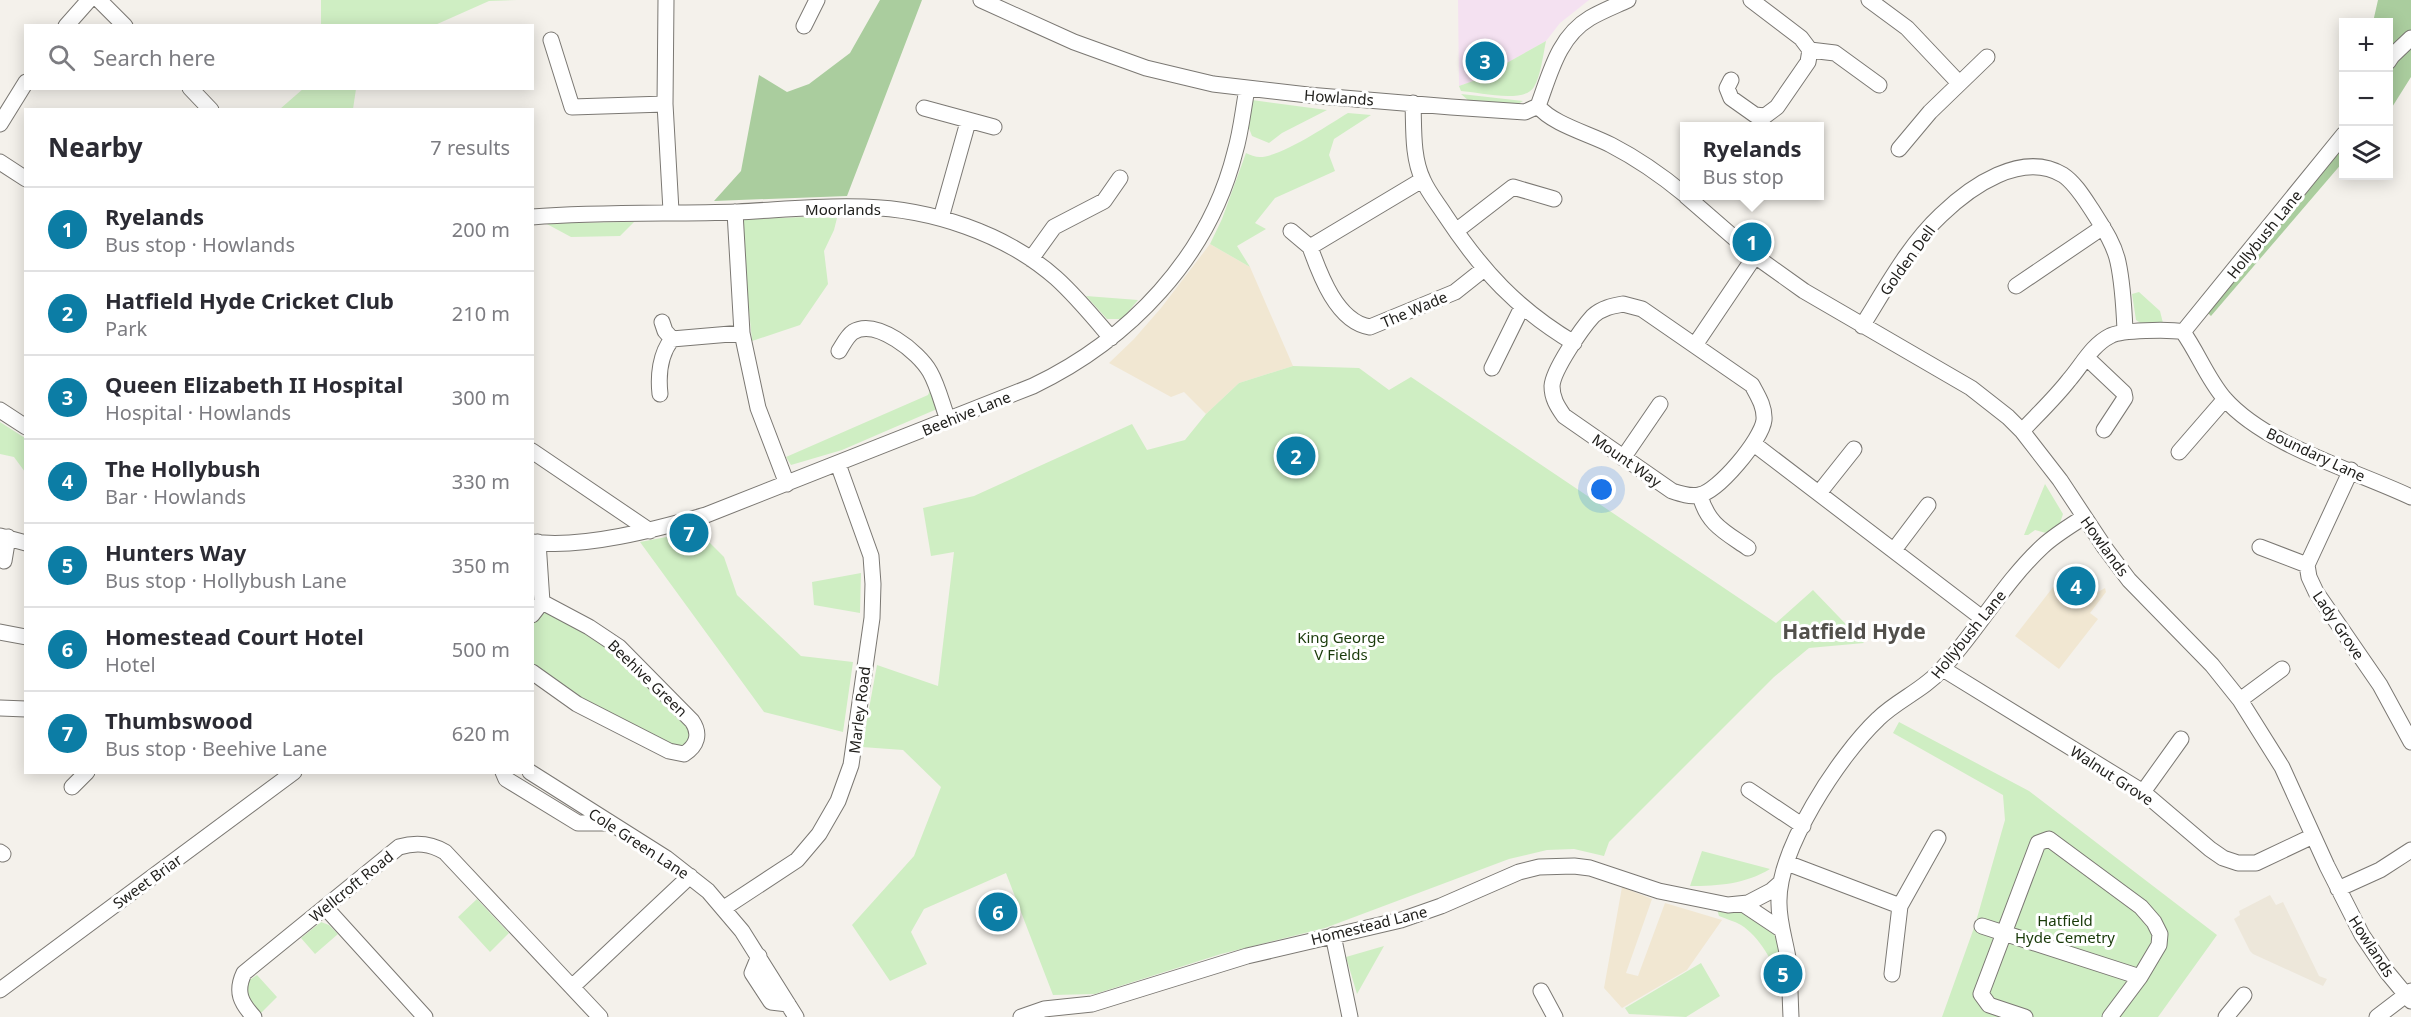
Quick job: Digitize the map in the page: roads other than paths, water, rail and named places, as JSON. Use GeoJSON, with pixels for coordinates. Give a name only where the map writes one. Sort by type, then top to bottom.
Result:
{"type":"FeatureCollection","features":[{"type":"Feature","properties":{"kind":"street"},"geometry":{"type":"LineString","coordinates":[[68,24],[89,0]]}},
{"type":"Feature","properties":{"kind":"street"},"geometry":{"type":"LineString","coordinates":[[99,0],[123,24]]}},
{"type":"Feature","properties":{"kind":"street"},"geometry":{"type":"LineString","coordinates":[[666,0],[665,104],[671,211]]}},
{"type":"Feature","properties":{"kind":"street"},"geometry":{"type":"LineString","coordinates":[[804,26],[818,0]]}},
{"type":"Feature","properties":{"kind":"street"},"geometry":{"type":"LineString","coordinates":[[1538,106],[1559,50],[1572,33],[1588,19],[1628,0]]}},
{"type":"Feature","properties":{"kind":"street"},"geometry":{"type":"LineString","coordinates":[[1751,0],[1801,38],[1810,50],[1835,53],[1879,85]]}},
{"type":"Feature","properties":{"kind":"street"},"geometry":{"type":"LineString","coordinates":[[1869,0],[1907,28],[1959,83]]}},
{"type":"Feature","properties":{"kind":"street","name":"Howlands"},"geometry":{"type":"LineString","coordinates":[[990,2],[1074,42],[1146,68],[1212,84],[1247,89],[1525,112],[1538,106],[1545,115],[1588,133],[1635,157],[1680,191]]}},
{"type":"Feature","properties":{"kind":"street"},"geometry":{"type":"LineString","coordinates":[[2393,55],[2411,38]]}},
{"type":"Feature","properties":{"kind":"street"},"geometry":{"type":"LineString","coordinates":[[551,40],[572,107],[665,104]]}},
{"type":"Feature","properties":{"kind":"street"},"geometry":{"type":"LineString","coordinates":[[1731,80],[1727,88],[1731,98],[1755,116],[1774,119],[1808,62],[1810,50]]}},
{"type":"Feature","properties":{"kind":"street"},"geometry":{"type":"LineString","coordinates":[[1899,149],[1930,112],[1987,57]]}},
{"type":"Feature","properties":{"kind":"street"},"geometry":{"type":"LineString","coordinates":[[0,123],[24,85]]}},
{"type":"Feature","properties":{"kind":"street","name":"Beehive Lane"},"geometry":{"type":"LineString","coordinates":[[536,542],[579,541],[650,531],[705,515],[788,484],[1063,372],[1111,338],[1160,293],[1208,223],[1235,154],[1247,89]]}},
{"type":"Feature","properties":{"kind":"street"},"geometry":{"type":"LineString","coordinates":[[191,90],[209,108]]}},
{"type":"Feature","properties":{"kind":"street"},"geometry":{"type":"LineString","coordinates":[[1413,103],[1414,150],[1422,180],[1456,231],[1484,269],[1521,307],[1574,343]]}},
{"type":"Feature","properties":{"kind":"street"},"geometry":{"type":"LineString","coordinates":[[924,108],[968,122],[994,127]]}},
{"type":"Feature","properties":{"kind":"street"},"geometry":{"type":"LineString","coordinates":[[940,218],[968,122]]}},
{"type":"Feature","properties":{"kind":"street","name":"Hollybush Lane"},"geometry":{"type":"LineString","coordinates":[[2183,332],[2339,139]]}},
{"type":"Feature","properties":{"kind":"street"},"geometry":{"type":"LineString","coordinates":[[0,162],[24,179]]}},
{"type":"Feature","properties":{"kind":"street","name":"Golden Dell"},"geometry":{"type":"LineString","coordinates":[[1862,326],[1909,252],[1942,214],[1959,199],[1992,178],[2017,168],[2043,168],[2063,175],[2083,196],[2109,237],[2118,261],[2125,330]]}},
{"type":"Feature","properties":{"kind":"street"},"geometry":{"type":"LineString","coordinates":[[1031,259],[1054,227],[1104,201],[1120,178]]}},
{"type":"Feature","properties":{"kind":"street"},"geometry":{"type":"LineString","coordinates":[[1310,247],[1422,180]]}},
{"type":"Feature","properties":{"kind":"street"},"geometry":{"type":"LineString","coordinates":[[1456,231],[1513,187],[1554,199]]}},
{"type":"Feature","properties":{"kind":"street","name":"Howlands"},"geometry":{"type":"LineString","coordinates":[[1691,200],[1755,256],[1804,291],[1971,388],[2022,431],[2060,480],[2129,580],[2212,665],[2240,700],[2282,767],[2338,889],[2376,957],[2409,996]]}},
{"type":"Feature","properties":{"kind":"street","name":"Moorlands"},"geometry":{"type":"LineString","coordinates":[[534,217],[671,211],[735,212],[865,207],[914,212],[940,218],[988,236],[1031,259],[1076,297],[1111,338]]}},
{"type":"Feature","properties":{"kind":"street"},"geometry":{"type":"LineString","coordinates":[[735,212],[742,333],[758,408],[788,484]]}},
{"type":"Feature","properties":{"kind":"street"},"geometry":{"type":"LineString","coordinates":[[2016,285],[2103,227]]}},
{"type":"Feature","properties":{"kind":"street","name":"The Wade"},"geometry":{"type":"LineString","coordinates":[[1291,231],[1310,247],[1342,312],[1359,326],[1370,327],[1455,292],[1484,269]]}},
{"type":"Feature","properties":{"kind":"street"},"geometry":{"type":"LineString","coordinates":[[1695,345],[1755,256]]}},
{"type":"Feature","properties":{"kind":"street","name":"Mount Way"},"geometry":{"type":"LineString","coordinates":[[1623,304],[1642,309],[1752,385],[1761,400],[1764,420],[1760,433],[1754,444],[1711,491],[1688,496],[1672,491],[1564,416],[1555,404],[1552,383],[1574,343],[1593,317],[1607,306],[1623,304]]}},
{"type":"Feature","properties":{"kind":"street"},"geometry":{"type":"LineString","coordinates":[[1492,368],[1521,307]]}},
{"type":"Feature","properties":{"kind":"street"},"geometry":{"type":"LineString","coordinates":[[662,322],[665,331],[672,339]]}},
{"type":"Feature","properties":{"kind":"street"},"geometry":{"type":"LineString","coordinates":[[839,351],[852,332],[862,330],[883,334],[905,344],[920,357],[931,373],[948,420]]}},
{"type":"Feature","properties":{"kind":"street"},"geometry":{"type":"LineString","coordinates":[[2022,431],[2056,396],[2100,342],[2111,334],[2125,330],[2183,332]]}},
{"type":"Feature","properties":{"kind":"street","name":"Boundary Lane"},"geometry":{"type":"LineString","coordinates":[[2183,332],[2205,371],[2225,399],[2252,423],[2268,433],[2411,497]]}},
{"type":"Feature","properties":{"kind":"street"},"geometry":{"type":"LineString","coordinates":[[672,339],[742,333]]}},
{"type":"Feature","properties":{"kind":"street"},"geometry":{"type":"LineString","coordinates":[[660,394],[658,381],[663,354],[672,339]]}},
{"type":"Feature","properties":{"kind":"street"},"geometry":{"type":"LineString","coordinates":[[2087,358],[2124,393],[2125,398],[2104,430]]}},
{"type":"Feature","properties":{"kind":"street"},"geometry":{"type":"LineString","coordinates":[[2179,452],[2225,399]]}},
{"type":"Feature","properties":{"kind":"street"},"geometry":{"type":"LineString","coordinates":[[1623,458],[1660,404]]}},
{"type":"Feature","properties":{"kind":"street"},"geometry":{"type":"LineString","coordinates":[[0,410],[24,426]]}},
{"type":"Feature","properties":{"kind":"street"},"geometry":{"type":"LineString","coordinates":[[1754,444],[1982,618]]}},
{"type":"Feature","properties":{"kind":"street"},"geometry":{"type":"LineString","coordinates":[[1819,493],[1854,449]]}},
{"type":"Feature","properties":{"kind":"street"},"geometry":{"type":"LineString","coordinates":[[534,452],[650,531]]}},
{"type":"Feature","properties":{"kind":"street","name":"Marley Road"},"geometry":{"type":"LineString","coordinates":[[724,908],[797,860],[819,834],[837,801],[851,765],[872,618],[873,584],[871,556],[838,464]]}},
{"type":"Feature","properties":{"kind":"street"},"geometry":{"type":"LineString","coordinates":[[2260,547],[2307,565],[2351,470]]}},
{"type":"Feature","properties":{"kind":"street"},"geometry":{"type":"LineString","coordinates":[[1700,495],[1710,521],[1748,548]]}},
{"type":"Feature","properties":{"kind":"street"},"geometry":{"type":"LineString","coordinates":[[1894,550],[1928,505]]}},
{"type":"Feature","properties":{"kind":"street","name":"Hollybush Lane"},"geometry":{"type":"LineString","coordinates":[[1791,1017],[1788,957],[1779,904],[1780,883],[1803,826],[1826,784],[1852,746],[1879,718],[1919,690],[1943,669],[2017,574],[2044,545],[2084,517]]}},
{"type":"Feature","properties":{"kind":"street"},"geometry":{"type":"LineString","coordinates":[[4,561],[4,537],[24,542]]}},
{"type":"Feature","properties":{"kind":"street"},"geometry":{"type":"LineString","coordinates":[[534,612],[542,602],[536,542]]}},
{"type":"Feature","properties":{"kind":"street","name":"Lady Grove"},"geometry":{"type":"LineString","coordinates":[[2307,565],[2309,577],[2316,592],[2380,685],[2411,742]]}},
{"type":"Feature","properties":{"kind":"street","name":"Beehive Green"},"geometry":{"type":"LineString","coordinates":[[534,673],[577,704],[669,751],[684,754],[691,749],[698,736],[693,721],[619,647],[589,627],[542,602]]}},
{"type":"Feature","properties":{"kind":"street"},"geometry":{"type":"LineString","coordinates":[[0,632],[24,637]]}},
{"type":"Feature","properties":{"kind":"street","name":"Walnut Grove"},"geometry":{"type":"LineString","coordinates":[[1943,669],[2143,792],[2223,858],[2238,863],[2256,862],[2313,836]]}},
{"type":"Feature","properties":{"kind":"street"},"geometry":{"type":"LineString","coordinates":[[2240,700],[2282,669]]}},
{"type":"Feature","properties":{"kind":"street"},"geometry":{"type":"LineString","coordinates":[[0,708],[24,709]]}},
{"type":"Feature","properties":{"kind":"street"},"geometry":{"type":"LineString","coordinates":[[2143,792],[2181,739]]}},
{"type":"Feature","properties":{"kind":"street"},"geometry":{"type":"LineString","coordinates":[[72,787],[85,774]]}},
{"type":"Feature","properties":{"kind":"street","name":"Sweet Briar"},"geometry":{"type":"LineString","coordinates":[[0,990],[291,774]]}},
{"type":"Feature","properties":{"kind":"street"},"geometry":{"type":"LineString","coordinates":[[504,774],[506,779],[578,823],[608,823]]}},
{"type":"Feature","properties":{"kind":"street","name":"Cole Green Lane"},"geometry":{"type":"LineString","coordinates":[[533,774],[666,858],[690,876],[724,908],[759,956],[752,973],[771,1002],[792,1010]]}},
{"type":"Feature","properties":{"kind":"street"},"geometry":{"type":"LineString","coordinates":[[1749,790],[1803,826]]}},
{"type":"Feature","properties":{"kind":"street"},"geometry":{"type":"LineString","coordinates":[[1892,974],[1900,906],[1938,838]]}},
{"type":"Feature","properties":{"kind":"street"},"geometry":{"type":"LineString","coordinates":[[2025,1017],[1989,1005],[1981,994],[2038,843],[2049,839],[2141,907],[2154,922],[2160,934],[2159,945],[2140,977],[2110,1017]]}},
{"type":"Feature","properties":{"kind":"street","name":"Wellcroft Road"},"geometry":{"type":"LineString","coordinates":[[254,1017],[242,1004],[239,995],[244,974],[399,847],[410,844],[433,845],[445,852],[600,1017]]}},
{"type":"Feature","properties":{"kind":"street"},"geometry":{"type":"LineString","coordinates":[[2338,889],[2380,870],[2411,850]]}},
{"type":"Feature","properties":{"kind":"street"},"geometry":{"type":"LineString","coordinates":[[1787,863],[1900,906]]}},
{"type":"Feature","properties":{"kind":"street","name":"Homestead Lane"},"geometry":{"type":"LineString","coordinates":[[1021,1017],[1044,1009],[1092,1011],[1236,958],[1401,920],[1441,906],[1519,872],[1539,867],[1590,868],[1659,891],[1728,905],[1743,904]]}},
{"type":"Feature","properties":{"kind":"street"},"geometry":{"type":"LineString","coordinates":[[572,987],[690,876]]}},
{"type":"Feature","properties":{"kind":"street"},"geometry":{"type":"LineString","coordinates":[[1743,904],[1765,894],[1780,883]]}},
{"type":"Feature","properties":{"kind":"street"},"geometry":{"type":"LineString","coordinates":[[1743,904],[1782,930]]}},
{"type":"Feature","properties":{"kind":"street"},"geometry":{"type":"LineString","coordinates":[[325,907],[425,1017]]}},
{"type":"Feature","properties":{"kind":"street"},"geometry":{"type":"LineString","coordinates":[[1982,926],[2140,977]]}},
{"type":"Feature","properties":{"kind":"street"},"geometry":{"type":"LineString","coordinates":[[1333,935],[1350,1017]]}},
{"type":"Feature","properties":{"kind":"street"},"geometry":{"type":"LineString","coordinates":[[1541,991],[1555,1017]]}},
{"type":"Feature","properties":{"kind":"street"},"geometry":{"type":"LineString","coordinates":[[2226,1017],[2244,995]]}},
{"type":"Feature","properties":{"kind":"street"},"geometry":{"type":"LineString","coordinates":[[2377,1017],[2409,996]]}},
{"type":"Feature","properties":{"kind":"place","name":"Queen Elizabeth II Hospital"},"geometry":{"type":"Point","coordinates":[1485,61]}},
{"type":"Feature","properties":{"kind":"place","name":"Ryelands"},"geometry":{"type":"Point","coordinates":[1752,242]}},
{"type":"Feature","properties":{"kind":"place","name":"Hatfield Hyde Cricket Club"},"geometry":{"type":"Point","coordinates":[1296,456]}},
{"type":"Feature","properties":{"kind":"place","name":"Thumbswood"},"geometry":{"type":"Point","coordinates":[689,533]}},
{"type":"Feature","properties":{"kind":"place","name":"The Hollybush"},"geometry":{"type":"Point","coordinates":[2076,586]}},
{"type":"Feature","properties":{"kind":"place","name":"Homestead Court Hotel"},"geometry":{"type":"Point","coordinates":[998,912]}},
{"type":"Feature","properties":{"kind":"place","name":"Hunters Way"},"geometry":{"type":"Point","coordinates":[1783,974]}},
{"type":"Feature","properties":{"kind":"district","name":"Hatfield Hyde"},"geometry":{"type":"Point","coordinates":[1854,631]}},
{"type":"Feature","properties":{"kind":"park label","name":"King George V Fields"},"geometry":{"type":"Point","coordinates":[1341,646]}},
{"type":"Feature","properties":{"kind":"park label","name":"Hatfield Hyde Cemetry"},"geometry":{"type":"Point","coordinates":[2065,928]}}]}
